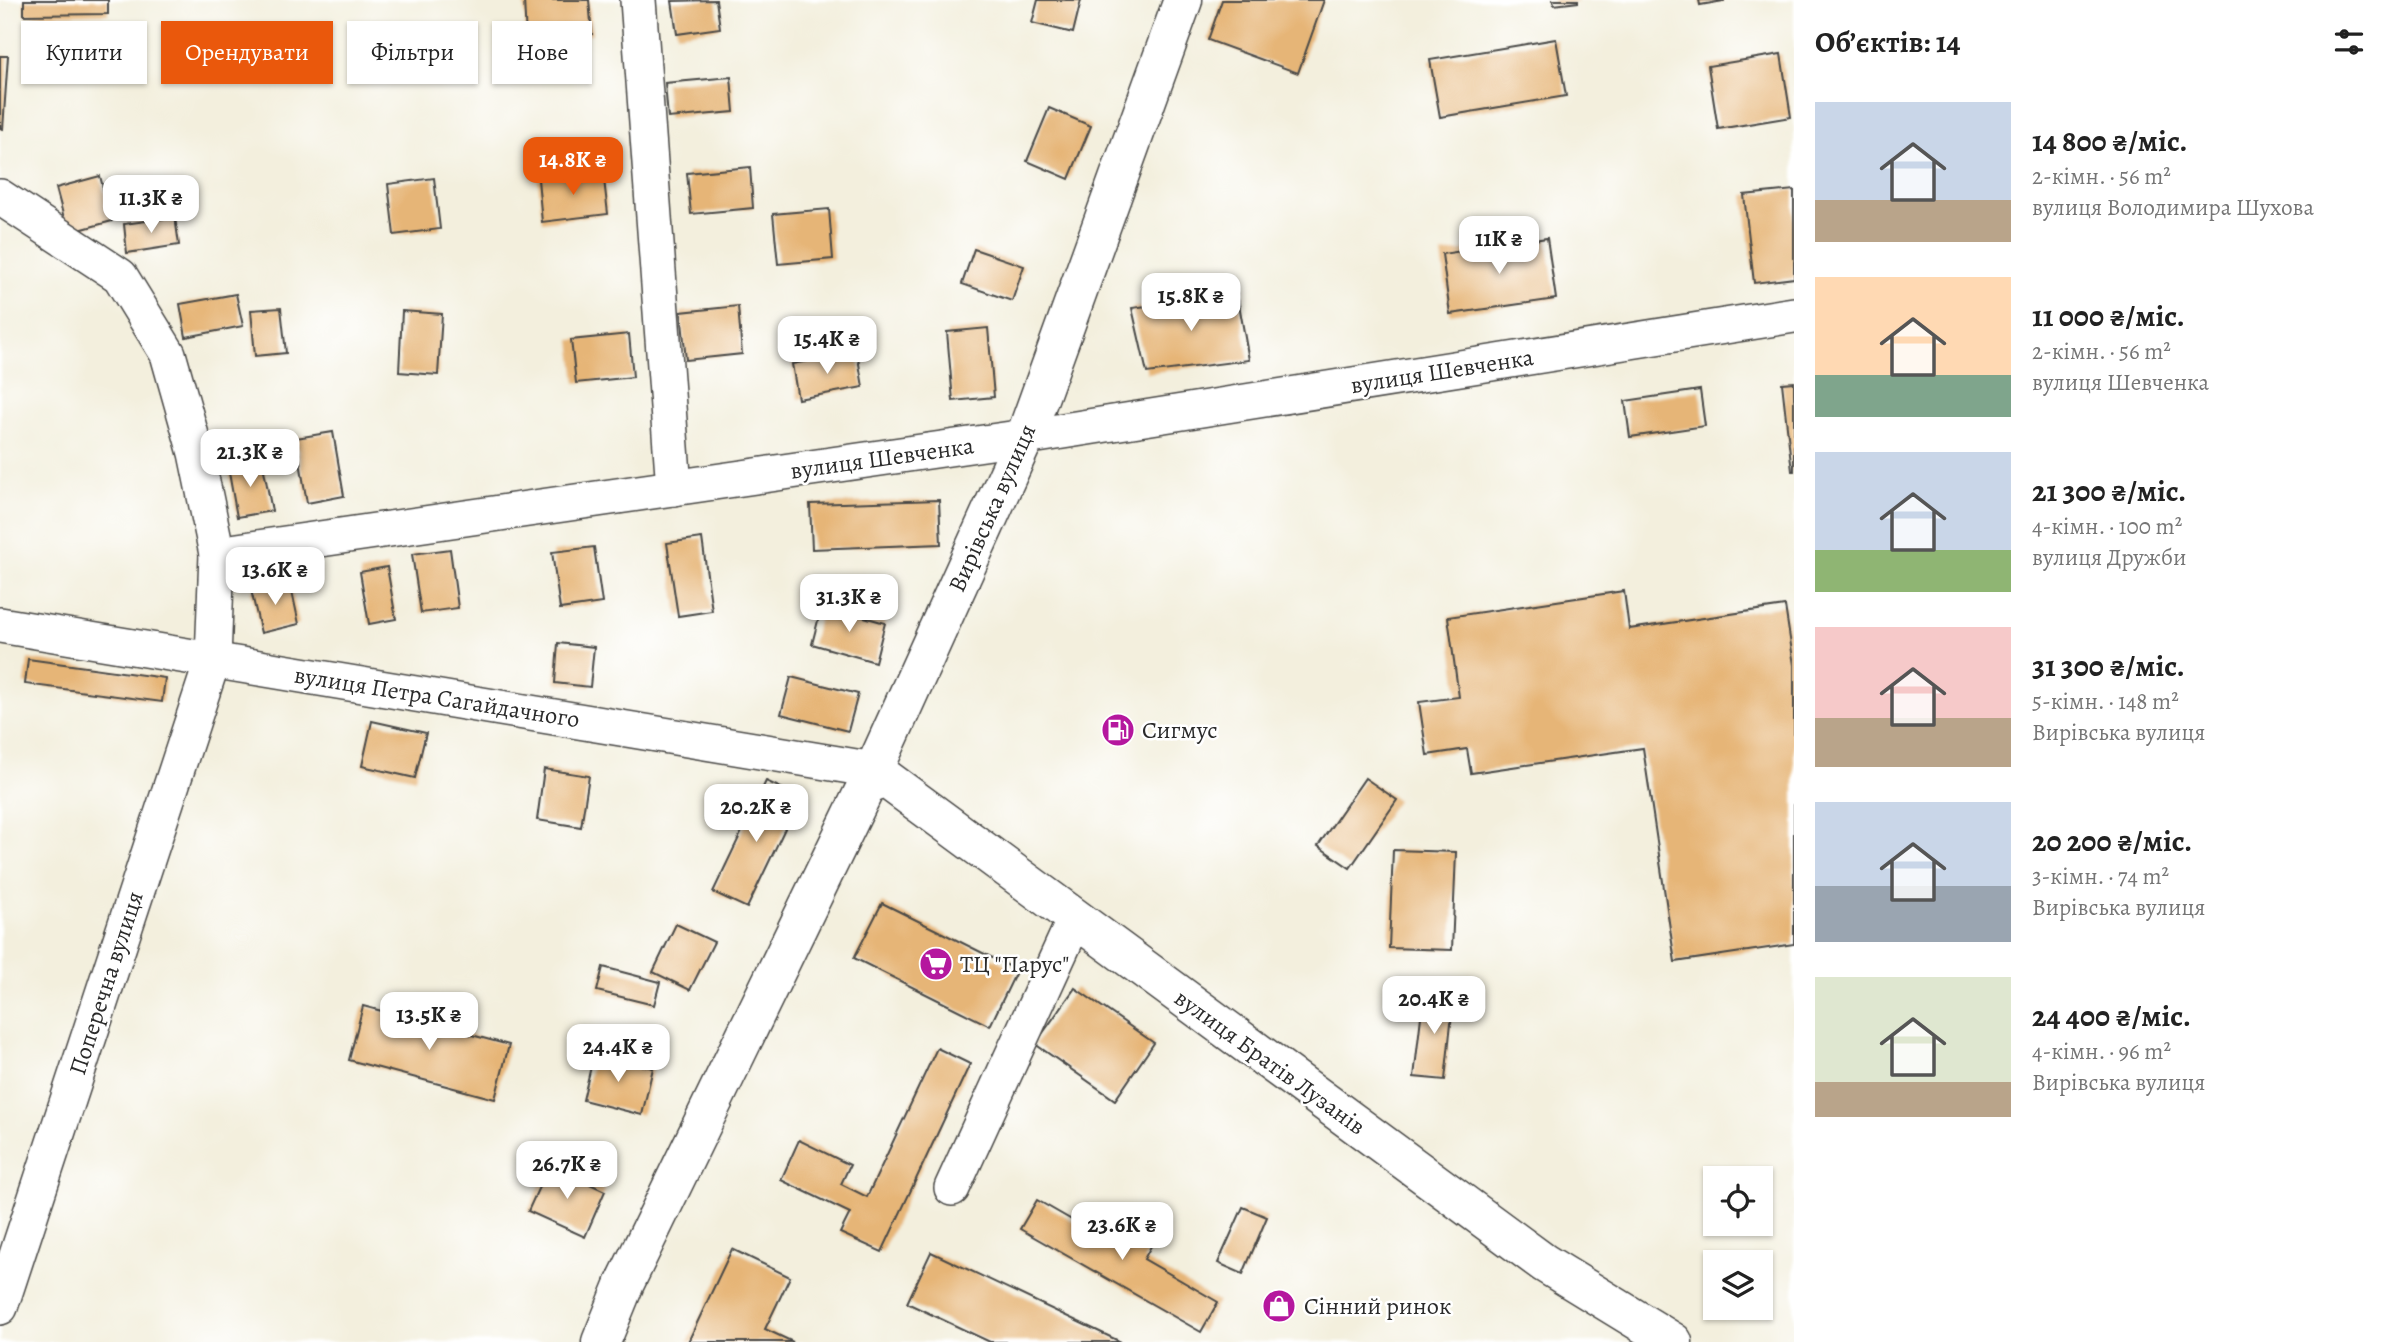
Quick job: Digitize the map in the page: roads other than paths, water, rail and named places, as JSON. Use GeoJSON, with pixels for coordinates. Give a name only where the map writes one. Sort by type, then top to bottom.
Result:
{"type":"FeatureCollection","features":[{"type":"Feature","properties":{"kind":"main road","name":"Вирівська вулиця"},"geometry":{"type":"LineString","coordinates":[[601,1342],[625,1283],[874,770],[1025,437],[1183,0]]}},
{"type":"Feature","properties":{"kind":"main road","name":"вулиця Братів Лузанів"},"geometry":{"type":"LineString","coordinates":[[874,770],[1544,1263],[1673,1342]]}},
{"type":"Feature","properties":{"kind":"street"},"geometry":{"type":"LineString","coordinates":[[638,0],[674,488]]}},
{"type":"Feature","properties":{"kind":"street","name":"Поперечна вулиця"},"geometry":{"type":"LineString","coordinates":[[0,197],[120,276],[168,354],[196,453],[217,554],[213,659],[0,1307]]}},
{"type":"Feature","properties":{"kind":"street","name":"вулиця Шевченка"},"geometry":{"type":"LineString","coordinates":[[217,554],[1025,437],[1794,315]]}},
{"type":"Feature","properties":{"kind":"street","name":"вулиця Петра Сагайдачного"},"geometry":{"type":"LineString","coordinates":[[0,625],[874,770]]}},
{"type":"Feature","properties":{"kind":"street"},"geometry":{"type":"LineString","coordinates":[[952,1188],[1075,919]]}},
{"type":"Feature","properties":{"kind":"place","name":"Сигмус"},"geometry":{"type":"Point","coordinates":[1118,730]}},
{"type":"Feature","properties":{"kind":"place","name":"ТЦ \"Парус\""},"geometry":{"type":"Point","coordinates":[936,964]}},
{"type":"Feature","properties":{"kind":"place","name":"Сінний ринок"},"geometry":{"type":"Point","coordinates":[1279,1306]}}]}
